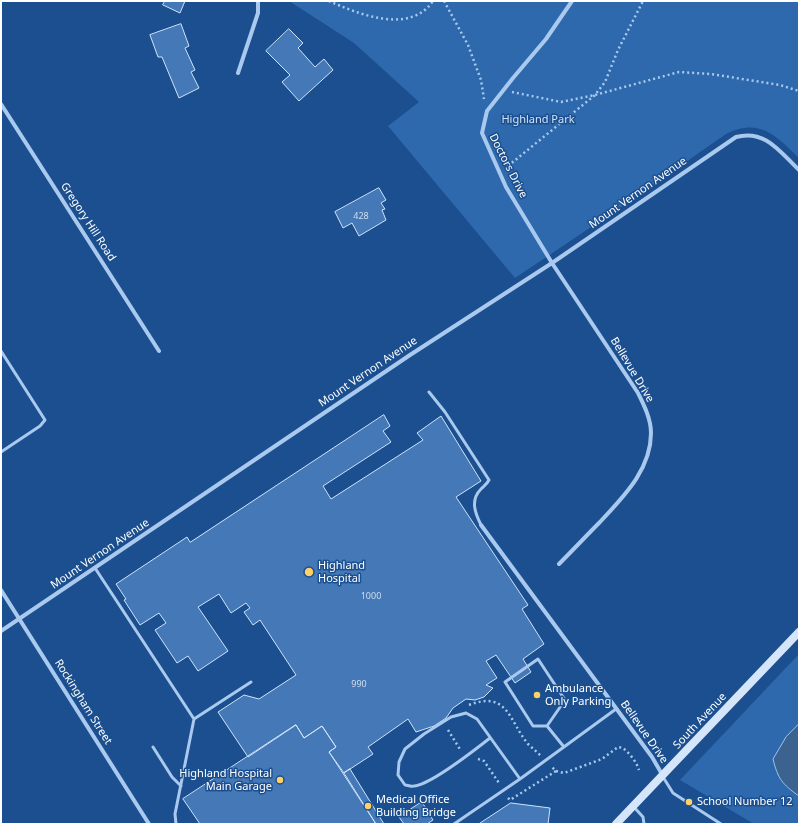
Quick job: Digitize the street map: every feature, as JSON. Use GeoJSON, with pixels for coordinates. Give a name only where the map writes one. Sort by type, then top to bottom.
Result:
{"type":"FeatureCollection","features":[{"type":"Feature","properties":{"kind":"main road","name":"South Avenue"},"geometry":{"type":"LineString","coordinates":[[616,824],[799,632]]}},
{"type":"Feature","properties":{"kind":"street"},"geometry":{"type":"LineString","coordinates":[[238,73],[258,13],[258,1]]}},
{"type":"Feature","properties":{"kind":"street","name":"Doctors Drive"},"geometry":{"type":"LineString","coordinates":[[552,263],[506,187],[482,133],[487,111],[546,39],[572,1]]}},
{"type":"Feature","properties":{"kind":"street","name":"Gregory Hill Road"},"geometry":{"type":"LineString","coordinates":[[1,104],[159,351]]}},
{"type":"Feature","properties":{"kind":"street","name":"Mount Vernon Avenue"},"geometry":{"type":"LineString","coordinates":[[1,631],[410,355],[552,263],[736,137],[749,135],[764,139],[772,144],[799,170]]}},
{"type":"Feature","properties":{"kind":"street","name":"Bellevue Drive"},"geometry":{"type":"LineString","coordinates":[[552,263],[638,392],[647,412],[651,433],[647,455],[639,476],[625,495],[559,564]]}},
{"type":"Feature","properties":{"kind":"street","name":"Bellevue Drive"},"geometry":{"type":"LineString","coordinates":[[481,524],[595,678],[652,757],[663,776]]}},
{"type":"Feature","properties":{"kind":"street","name":"Rockingham Street"},"geometry":{"type":"LineString","coordinates":[[1,590],[150,824]]}},
{"type":"Feature","properties":{"kind":"lane"},"geometry":{"type":"LineString","coordinates":[[1,351],[45,420],[40,426],[1,452]]}},
{"type":"Feature","properties":{"kind":"lane"},"geometry":{"type":"LineString","coordinates":[[429,392],[445,412],[489,480],[488,483],[480,490],[474,505],[476,515],[481,524]]}},
{"type":"Feature","properties":{"kind":"lane"},"geometry":{"type":"LineString","coordinates":[[95,568],[194,719],[175,814],[176,824]]}},
{"type":"Feature","properties":{"kind":"lane"},"geometry":{"type":"LineString","coordinates":[[547,726],[565,700],[538,660],[505,682],[533,726],[547,726],[564,746]]}},
{"type":"Feature","properties":{"kind":"lane"},"geometry":{"type":"LineString","coordinates":[[194,719],[251,682]]}},
{"type":"Feature","properties":{"kind":"lane"},"geometry":{"type":"LineString","coordinates":[[454,824],[520,779],[616,708]]}},
{"type":"Feature","properties":{"kind":"lane"},"geometry":{"type":"LineString","coordinates":[[490,738],[470,754],[424,784],[414,786],[405,785],[398,775],[399,762],[405,749],[424,734],[451,717],[466,713],[477,719],[520,779]]}},
{"type":"Feature","properties":{"kind":"lane"},"geometry":{"type":"LineString","coordinates":[[153,747],[172,777],[181,786]]}},
{"type":"Feature","properties":{"kind":"lane"},"geometry":{"type":"LineString","coordinates":[[663,776],[673,793],[721,824]]}},
{"type":"Feature","properties":{"kind":"lane"},"geometry":{"type":"LineString","coordinates":[[633,806],[643,816],[644,824]]}},
{"type":"Feature","properties":{"kind":"path"},"geometry":{"type":"LineString","coordinates":[[329,1],[357,13],[378,19],[408,18],[420,14],[433,1]]}},
{"type":"Feature","properties":{"kind":"path"},"geometry":{"type":"LineString","coordinates":[[444,1],[468,45],[480,80],[487,111]]}},
{"type":"Feature","properties":{"kind":"path"},"geometry":{"type":"LineString","coordinates":[[508,166],[595,95],[605,82],[618,50],[643,1]]}},
{"type":"Feature","properties":{"kind":"path"},"geometry":{"type":"LineString","coordinates":[[512,92],[561,102],[595,95],[678,72],[711,74],[780,84],[799,91]]}},
{"type":"Feature","properties":{"kind":"path"},"geometry":{"type":"LineString","coordinates":[[451,717],[470,704],[487,700],[494,702],[509,712],[528,744],[537,752]]}},
{"type":"Feature","properties":{"kind":"path"},"geometry":{"type":"LineString","coordinates":[[556,771],[564,773],[597,761],[608,756],[618,747],[623,748],[628,752],[637,764],[639,770]]}},
{"type":"Feature","properties":{"kind":"green space","name":"Highland Park"},"geometry":{"type":"Polygon","coordinates":[[[289,1],[799,1],[799,158],[775,136],[758,128],[749,127],[738,129],[726,134],[630,201],[515,278],[388,126],[419,102],[354,43],[289,1]]]}},
{"type":"Feature","properties":{"kind":"green space"},"geometry":{"type":"Polygon","coordinates":[[[799,654],[799,824],[754,824],[680,780],[799,654]]]}},
{"type":"Feature","properties":{"kind":"shaded area"},"geometry":{"type":"Polygon","coordinates":[[[799,724],[799,796],[788,788],[779,776],[773,759],[786,737],[799,724]]]}},
{"type":"Feature","properties":{"kind":"building"},"geometry":{"type":"Polygon","coordinates":[[[165,1],[185,1],[180,13],[163,5],[165,1]]]}},
{"type":"Feature","properties":{"kind":"building"},"geometry":{"type":"Polygon","coordinates":[[[181,24],[189,46],[185,48],[195,70],[191,72],[199,88],[179,98],[162,57],[158,57],[150,35],[181,24]]]}},
{"type":"Feature","properties":{"kind":"building"},"geometry":{"type":"Polygon","coordinates":[[[289,29],[303,43],[298,48],[315,67],[324,59],[333,70],[299,101],[282,82],[290,75],[266,51],[289,29]]]}},
{"type":"Feature","properties":{"kind":"building"},"geometry":{"type":"Polygon","coordinates":[[[379,188],[386,200],[381,203],[385,209],[382,210],[386,220],[359,236],[352,223],[343,228],[335,212],[379,188]]]}},
{"type":"Feature","properties":{"kind":"building","name":"Highland Hospital"},"geometry":{"type":"Polygon","coordinates":[[[384,415],[390,426],[383,431],[391,442],[323,486],[331,499],[423,440],[417,433],[441,416],[481,481],[456,497],[528,605],[522,609],[544,644],[523,659],[531,672],[515,683],[496,655],[486,661],[497,678],[486,685],[493,688],[484,697],[475,700],[466,699],[453,708],[446,718],[434,726],[416,732],[408,719],[368,747],[373,754],[344,773],[329,752],[336,747],[322,726],[304,738],[296,725],[248,757],[218,712],[244,695],[259,699],[296,675],[260,620],[253,625],[244,612],[250,608],[246,603],[231,613],[219,594],[198,607],[228,651],[198,671],[188,656],[177,663],[155,630],[166,623],[159,613],[140,625],[116,584],[187,537],[190,542],[384,415]]]}},
{"type":"Feature","properties":{"kind":"building","name":"Highland Hospital Main Garage"},"geometry":{"type":"Polygon","coordinates":[[[296,725],[304,738],[322,726],[336,747],[329,752],[376,824],[200,824],[183,799],[296,725]]]}},
{"type":"Feature","properties":{"kind":"building","name":"Medical Office Building Bridge"},"geometry":{"type":"Polygon","coordinates":[[[350,769],[384,824],[376,824],[344,773],[350,769]]]}},
{"type":"Feature","properties":{"kind":"building"},"geometry":{"type":"Polygon","coordinates":[[[422,802],[433,820],[427,824],[404,824],[399,817],[422,802]]]}},
{"type":"Feature","properties":{"kind":"building"},"geometry":{"type":"Polygon","coordinates":[[[511,803],[550,808],[548,824],[479,824],[511,803]]]}},
{"type":"Feature","properties":{"kind":"place","name":"Highland Hospital"},"geometry":{"type":"Point","coordinates":[309,572]}},
{"type":"Feature","properties":{"kind":"place","name":"Ambulance Only Parking"},"geometry":{"type":"Point","coordinates":[537,695]}},
{"type":"Feature","properties":{"kind":"place","name":"Highland Hospital Main Garage"},"geometry":{"type":"Point","coordinates":[280,780]}},
{"type":"Feature","properties":{"kind":"place","name":"School Number 12"},"geometry":{"type":"Point","coordinates":[689,802]}},
{"type":"Feature","properties":{"kind":"place","name":"Medical Office Building Bridge"},"geometry":{"type":"Point","coordinates":[368,806]}}]}
